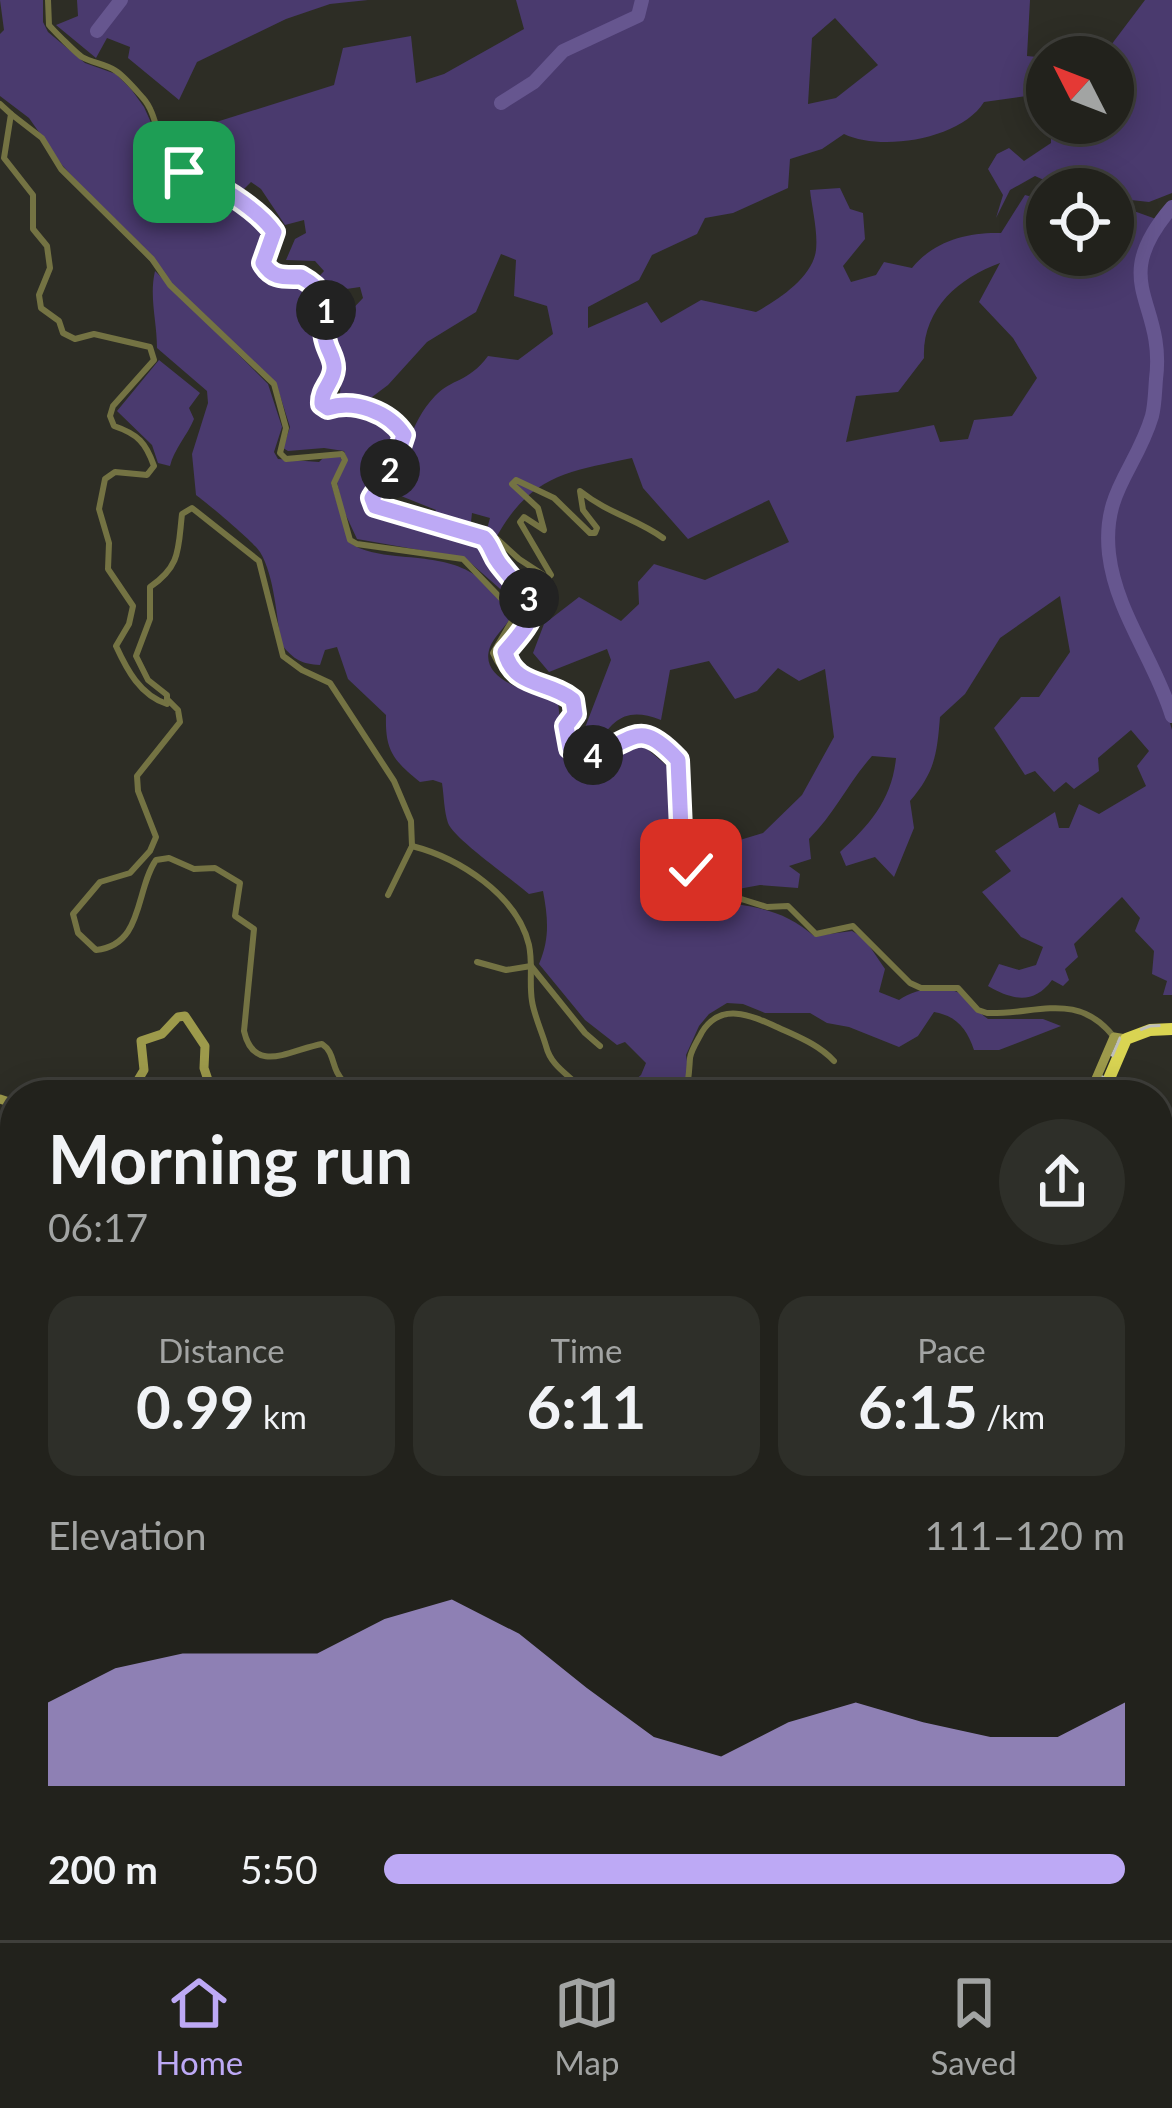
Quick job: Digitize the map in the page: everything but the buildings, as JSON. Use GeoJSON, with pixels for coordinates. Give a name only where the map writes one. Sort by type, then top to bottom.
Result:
{"type":"FeatureCollection","features":[{"type":"Feature","properties":{"kind":"highway"},"geometry":{"type":"LineString","coordinates":[[1107,1080],[1120,1038],[1172,1029]]}},
{"type":"Feature","properties":{"kind":"main road"},"geometry":{"type":"LineString","coordinates":[[138,1080],[144,1070],[141,1041],[162,1034],[185,1016],[205,1046],[206,1080]]}},
{"type":"Feature","properties":{"kind":"main road"},"geometry":{"type":"LineString","coordinates":[[1097,1080],[1120,1038]]}},
{"type":"Feature","properties":{"kind":"street"},"geometry":{"type":"LineString","coordinates":[[48,0],[49,25],[56,33],[66,37],[83,58],[119,73],[147,102],[154,129],[175,166],[206,179],[266,220],[274,232],[263,263],[268,271],[275,276],[301,277],[320,295],[327,313],[324,339],[335,364],[321,395],[322,404],[374,410],[404,435],[395,462],[372,498],[375,506],[490,543],[534,610],[505,659],[521,679],[551,687],[573,700],[575,714],[566,726]]}},
{"type":"Feature","properties":{"kind":"street"},"geometry":{"type":"LineString","coordinates":[[0,104],[42,138],[61,169],[152,259],[170,285],[274,384],[286,428],[280,453],[286,459],[342,454],[345,460],[334,483],[350,540],[463,560],[501,595],[516,614],[493,653],[510,680],[554,695],[566,706],[570,748],[603,753],[634,734],[658,741],[678,760],[681,829],[699,859],[686,880],[685,905],[717,917],[738,898],[767,907],[788,906],[816,934],[853,926],[886,962],[921,988],[958,988],[978,1010],[987,1013],[1068,1006],[1120,1038]]}},
{"type":"Feature","properties":{"kind":"street"},"geometry":{"type":"LineString","coordinates":[[10,114],[4,158],[33,195],[33,230],[47,246],[50,268],[39,296],[41,308],[75,339],[94,334],[150,347],[154,360],[113,406],[110,416],[114,426],[136,434],[154,466],[147,475],[115,472],[105,478],[99,509],[109,544],[108,569],[133,606],[116,646],[143,690],[157,701],[167,704],[167,698]]}},
{"type":"Feature","properties":{"kind":"street"},"geometry":{"type":"LineString","coordinates":[[490,543],[497,538],[519,559],[548,578],[551,574],[520,522],[524,517],[544,530],[538,508],[512,484],[516,481],[554,498],[590,533],[597,528],[584,510],[580,491],[663,538]]}},
{"type":"Feature","properties":{"kind":"street"},"geometry":{"type":"LineString","coordinates":[[343,1080],[322,1044],[278,1059],[263,1057],[247,1043],[244,1031],[254,929],[235,916],[240,883],[228,875],[169,858],[156,860],[145,876],[144,898],[122,940],[96,950],[78,933],[73,914],[84,897],[100,883],[130,873],[156,837],[137,776],[180,722],[178,710],[148,680],[136,656],[150,619],[150,586],[170,574],[182,514],[192,508],[259,560],[283,656],[330,683],[394,781],[411,821],[412,846],[388,895]]}},
{"type":"Feature","properties":{"kind":"street"},"geometry":{"type":"LineString","coordinates":[[412,846],[459,864],[521,922],[531,966],[532,1002],[546,1047],[557,1069],[569,1080]]}},
{"type":"Feature","properties":{"kind":"street"},"geometry":{"type":"LineString","coordinates":[[477,962],[506,970],[531,966]]}},
{"type":"Feature","properties":{"kind":"street"},"geometry":{"type":"LineString","coordinates":[[531,966],[600,1046]]}},
{"type":"Feature","properties":{"kind":"street"},"geometry":{"type":"LineString","coordinates":[[690,1080],[690,1057],[706,1025],[720,1014],[739,1012],[756,1018],[814,1044],[834,1060]]}},
{"type":"Feature","properties":{"kind":"shaded area"},"geometry":{"type":"Polygon","coordinates":[[[0,0],[43,0],[48,32],[85,63],[116,74],[131,89],[171,167],[251,211],[269,228],[257,258],[261,267],[270,277],[303,287],[322,312],[318,335],[329,374],[321,384],[319,404],[326,412],[363,411],[396,429],[392,450],[371,488],[370,507],[487,544],[494,563],[516,581],[529,605],[503,659],[526,680],[570,701],[571,713],[559,696],[517,682],[497,658],[519,615],[507,595],[465,558],[357,539],[337,482],[347,459],[344,451],[283,448],[290,427],[276,383],[170,283],[62,165],[29,118],[0,96],[0,34],[4,30],[0,0]]]}},
{"type":"Feature","properties":{"kind":"shaded area"},"geometry":{"type":"Polygon","coordinates":[[[77,0],[119,0],[96,33],[123,0],[368,0],[330,4],[286,19],[197,62],[179,100],[128,58],[130,47],[107,38],[96,58],[56,25],[78,16],[77,0]]]}},
{"type":"Feature","properties":{"kind":"shaded area"},"geometry":{"type":"Polygon","coordinates":[[[516,0],[1030,0],[1026,96],[984,102],[958,125],[920,139],[879,142],[844,134],[822,149],[790,159],[788,188],[733,213],[705,218],[697,234],[652,255],[639,280],[588,307],[588,328],[647,302],[661,323],[701,300],[756,312],[765,307],[793,287],[813,260],[816,235],[810,190],[840,188],[850,209],[863,213],[865,239],[843,266],[851,282],[876,275],[884,262],[912,268],[930,251],[952,240],[1001,233],[1025,195],[1026,276],[1134,276],[1134,211],[1156,219],[1136,261],[1150,331],[1149,413],[1104,511],[1113,597],[1161,692],[1172,730],[1172,995],[1163,995],[1167,981],[1152,974],[1154,951],[1135,931],[1140,918],[1122,897],[1074,944],[1078,957],[1065,969],[1069,980],[1063,986],[1052,980],[1038,993],[1022,998],[988,986],[999,964],[1019,970],[1036,965],[1043,947],[1021,937],[982,892],[1011,871],[995,851],[1055,812],[1059,828],[1069,828],[1079,804],[1099,814],[1146,786],[1137,766],[1149,751],[1131,730],[1098,758],[1099,771],[1074,789],[1066,782],[1054,792],[1035,771],[1025,775],[994,728],[1021,697],[1039,697],[1070,652],[1060,596],[1000,638],[965,694],[940,717],[933,762],[910,801],[914,828],[894,877],[875,857],[846,866],[840,852],[870,821],[890,786],[896,758],[872,756],[809,839],[811,859],[789,866],[800,874],[798,888],[760,885],[733,890],[718,913],[698,910],[691,900],[705,865],[720,846],[763,833],[802,795],[834,737],[825,669],[799,681],[778,668],[757,691],[735,699],[709,661],[670,670],[661,720],[630,715],[609,728],[596,746],[581,738],[611,660],[607,649],[549,672],[533,653],[544,624],[579,597],[621,621],[639,604],[638,582],[654,564],[705,580],[789,542],[769,500],[688,539],[643,488],[632,458],[570,472],[538,488],[510,515],[497,536],[486,533],[490,518],[472,513],[470,531],[432,518],[436,510],[391,492],[426,407],[488,356],[518,360],[553,334],[547,306],[514,296],[516,260],[501,254],[476,312],[427,342],[388,385],[364,403],[340,394],[342,360],[331,343],[345,317],[363,298],[360,287],[326,292],[316,280],[324,271],[315,261],[286,260],[295,239],[306,233],[304,220],[285,225],[251,182],[240,193],[204,169],[187,168],[173,148],[178,134],[334,85],[343,48],[411,36],[416,83],[444,74],[524,29],[516,0]],[[835,18],[812,38],[808,104],[836,98],[878,65],[835,18]],[[1000,263],[970,277],[946,298],[929,325],[924,358],[898,392],[856,396],[846,442],[934,425],[940,442],[968,439],[974,420],[1012,416],[1037,378],[1013,338],[979,302],[1000,263]]]}},
{"type":"Feature","properties":{"kind":"shaded area"},"geometry":{"type":"Polygon","coordinates":[[[1145,0],[1172,0],[1172,193],[1149,202],[1134,200],[1134,168],[1026,168],[1026,181],[1010,190],[996,218],[1003,195],[988,169],[997,154],[1009,148],[1024,161],[1050,144],[1134,144],[1134,36],[1118,36],[1145,0]]]}},
{"type":"Feature","properties":{"kind":"shaded area"},"geometry":{"type":"Polygon","coordinates":[[[1172,212],[1172,706],[1118,593],[1110,511],[1155,414],[1161,367],[1159,331],[1145,296],[1143,261],[1147,247],[1172,212]]]}},
{"type":"Feature","properties":{"kind":"shaded area"},"geometry":{"type":"Polygon","coordinates":[[[155,271],[268,384],[282,427],[274,452],[278,459],[319,462],[324,457],[340,457],[343,462],[331,483],[349,542],[378,553],[449,563],[488,585],[512,616],[490,647],[492,670],[512,685],[558,702],[562,739],[577,758],[604,756],[633,737],[673,771],[677,838],[693,860],[676,900],[686,916],[719,918],[734,904],[777,914],[814,936],[852,931],[864,938],[885,969],[879,992],[899,1000],[914,992],[942,988],[959,993],[988,1019],[1043,1019],[1061,1026],[999,1050],[974,1050],[960,1025],[934,1012],[918,1036],[899,1047],[810,1013],[765,1013],[727,1003],[699,1026],[686,1055],[686,1080],[635,1080],[646,1063],[625,1042],[617,1045],[585,1020],[539,964],[547,928],[543,891],[529,894],[452,830],[442,783],[420,782],[397,761],[387,738],[386,715],[348,679],[337,647],[325,650],[320,665],[299,660],[282,645],[269,573],[260,552],[196,495],[192,454],[208,403],[207,391],[157,348],[155,271]]]}},
{"type":"Feature","properties":{"kind":"shaded area"},"geometry":{"type":"Polygon","coordinates":[[[159,360],[200,393],[189,408],[194,419],[170,466],[158,463],[152,445],[117,411],[159,360]]]}},
{"type":"Feature","properties":{"kind":"waterway"},"geometry":{"type":"LineString","coordinates":[[97,31],[121,0]]}},
{"type":"Feature","properties":{"kind":"waterway"},"geometry":{"type":"LineString","coordinates":[[501,103],[534,82],[563,51],[638,16],[642,0]]}},
{"type":"Feature","properties":{"kind":"waterway"},"geometry":{"type":"LineString","coordinates":[[1172,207],[1153,233],[1141,274],[1157,352],[1153,411],[1115,497],[1108,532],[1119,596],[1172,716]]}},
{"type":"Feature","properties":{"kind":"railway"},"geometry":{"type":"LineString","coordinates":[[1102,1080],[1120,1038],[1150,1026],[1172,1025]]}},
{"type":"Feature","properties":{"kind":"route"},"geometry":{"type":"LineString","coordinates":[[184,172],[206,179],[254,208],[274,232],[264,256],[268,271],[275,276],[301,277],[320,295],[327,313],[324,339],[335,364],[321,395],[322,404],[374,410],[404,435],[395,462],[372,498],[375,506],[484,538],[527,595],[534,610],[532,619],[505,652],[505,659],[521,679],[551,687],[573,700],[575,714],[566,726],[570,748],[594,755],[634,734],[646,735],[678,760],[681,829],[699,859],[691,870]]}}]}
